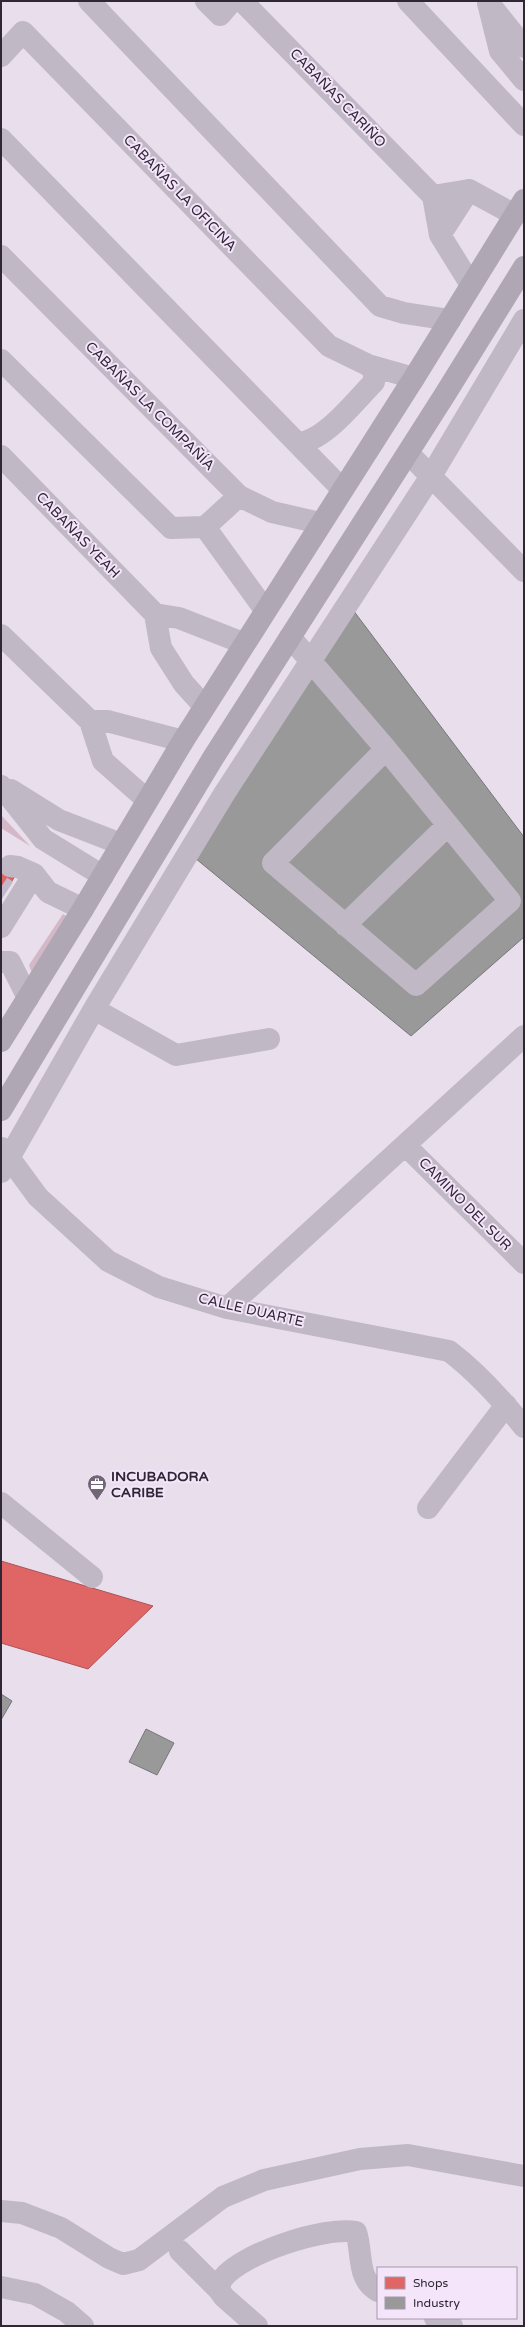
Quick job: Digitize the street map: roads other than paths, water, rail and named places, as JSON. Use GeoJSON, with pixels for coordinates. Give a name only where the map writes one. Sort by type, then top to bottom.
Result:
{"type":"FeatureCollection","features":[{"type":"Feature","properties":{"kind":"main road"},"geometry":{"type":"LineString","coordinates":[[2,1036],[28,998],[83,909],[147,800],[243,643],[414,378],[519,208]]}},
{"type":"Feature","properties":{"kind":"main road"},"geometry":{"type":"LineString","coordinates":[[1,1110],[213,758],[408,453],[524,267]]}},
{"type":"Feature","properties":{"kind":"street"},"geometry":{"type":"LineString","coordinates":[[89,1],[380,306],[404,313],[450,320]]}},
{"type":"Feature","properties":{"kind":"street"},"geometry":{"type":"LineString","coordinates":[[206,1],[220,15],[232,1]]}},
{"type":"Feature","properties":{"kind":"street","name":"CABAÑAS CARIÑO"},"geometry":{"type":"LineString","coordinates":[[242,1],[434,196]]}},
{"type":"Feature","properties":{"kind":"street"},"geometry":{"type":"LineString","coordinates":[[408,1],[524,125]]}},
{"type":"Feature","properties":{"kind":"street"},"geometry":{"type":"LineString","coordinates":[[487,2],[524,46]]}},
{"type":"Feature","properties":{"kind":"street"},"geometry":{"type":"LineString","coordinates":[[487,2],[500,51],[524,80]]}},
{"type":"Feature","properties":{"kind":"street","name":"CABAÑAS LA OFICINA"},"geometry":{"type":"LineString","coordinates":[[1,56],[23,32],[329,346],[368,365],[414,378]]}},
{"type":"Feature","properties":{"kind":"street"},"geometry":{"type":"LineString","coordinates":[[1,139],[342,489]]}},
{"type":"Feature","properties":{"kind":"street"},"geometry":{"type":"LineString","coordinates":[[440,235],[469,190]]}},
{"type":"Feature","properties":{"kind":"street"},"geometry":{"type":"LineString","coordinates":[[471,285],[440,235],[434,196],[469,190],[519,208]]}},
{"type":"Feature","properties":{"kind":"street","name":"CABAÑAS LA COMPAÑÍA"},"geometry":{"type":"LineString","coordinates":[[1,256],[239,496],[272,512],[320,523]]}},
{"type":"Feature","properties":{"kind":"street"},"geometry":{"type":"LineString","coordinates":[[4,1159],[224,794],[431,476],[524,320]]}},
{"type":"Feature","properties":{"kind":"street"},"geometry":{"type":"LineString","coordinates":[[1,360],[171,528],[205,527],[239,496]]}},
{"type":"Feature","properties":{"kind":"street"},"geometry":{"type":"LineString","coordinates":[[298,443],[306,443],[322,434],[374,382],[374,372],[368,365]]}},
{"type":"Feature","properties":{"kind":"street"},"geometry":{"type":"LineString","coordinates":[[408,453],[524,571]]}},
{"type":"Feature","properties":{"kind":"street","name":"CABAÑAS YEAH"},"geometry":{"type":"LineString","coordinates":[[1,456],[155,614]]}},
{"type":"Feature","properties":{"kind":"street"},"geometry":{"type":"LineString","coordinates":[[205,527],[265,610]]}},
{"type":"Feature","properties":{"kind":"street"},"geometry":{"type":"LineString","coordinates":[[204,706],[184,684],[161,648],[155,614],[179,618],[243,643]]}},
{"type":"Feature","properties":{"kind":"street"},"geometry":{"type":"LineString","coordinates":[[1,635],[90,721],[103,761],[109,769],[147,800]]}},
{"type":"Feature","properties":{"kind":"street"},"geometry":{"type":"LineString","coordinates":[[290,636],[386,748],[510,901],[416,985],[273,863],[386,748]]}},
{"type":"Feature","properties":{"kind":"street"},"geometry":{"type":"LineString","coordinates":[[90,721],[107,722],[183,741]]}},
{"type":"Feature","properties":{"kind":"street"},"geometry":{"type":"LineString","coordinates":[[1,785],[59,820],[121,844]]}},
{"type":"Feature","properties":{"kind":"street"},"geometry":{"type":"LineString","coordinates":[[1,785],[43,839],[103,876]]}},
{"type":"Feature","properties":{"kind":"street"},"geometry":{"type":"LineString","coordinates":[[345,925],[448,825]]}},
{"type":"Feature","properties":{"kind":"street"},"geometry":{"type":"LineString","coordinates":[[10,866],[18,867],[34,874],[48,892],[83,909]]}},
{"type":"Feature","properties":{"kind":"street"},"geometry":{"type":"LineString","coordinates":[[3,918],[13,894],[34,874]]}},
{"type":"Feature","properties":{"kind":"street"},"geometry":{"type":"LineString","coordinates":[[1,962],[10,962],[28,998]]}},
{"type":"Feature","properties":{"kind":"street"},"geometry":{"type":"LineString","coordinates":[[94,1009],[176,1056],[269,1039]]}},
{"type":"Feature","properties":{"kind":"street"},"geometry":{"type":"LineString","coordinates":[[227,1308],[524,1036]]}},
{"type":"Feature","properties":{"kind":"street","name":"CAMINO DEL SUR"},"geometry":{"type":"LineString","coordinates":[[405,1145],[524,1263]]}},
{"type":"Feature","properties":{"kind":"street","name":"CALLE DUARTE"},"geometry":{"type":"LineString","coordinates":[[4,1159],[38,1196],[108,1261],[159,1287],[227,1308],[449,1352],[462,1361],[506,1405],[524,1427]]}},
{"type":"Feature","properties":{"kind":"street"},"geometry":{"type":"LineString","coordinates":[[428,1508],[506,1405]]}},
{"type":"Feature","properties":{"kind":"street"},"geometry":{"type":"LineString","coordinates":[[1,1503],[92,1576]]}},
{"type":"Feature","properties":{"kind":"street"},"geometry":{"type":"LineString","coordinates":[[1,2211],[22,2213],[61,2228],[109,2258],[123,2264],[140,2260],[223,2197],[264,2180],[353,2160],[408,2156],[524,2176]]}},
{"type":"Feature","properties":{"kind":"street"},"geometry":{"type":"LineString","coordinates":[[218,2290],[222,2279],[230,2271],[272,2247],[343,2230],[356,2232],[360,2242],[362,2270],[366,2280],[377,2290]]}},
{"type":"Feature","properties":{"kind":"street"},"geometry":{"type":"LineString","coordinates":[[180,2251],[224,2297],[257,2326]]}},
{"type":"Feature","properties":{"kind":"street"},"geometry":{"type":"LineString","coordinates":[[1,2286],[35,2294],[67,2312],[83,2326]]}},
{"type":"Feature","properties":{"kind":"street"},"geometry":{"type":"LineString","coordinates":[[437,2319],[452,2326]]}},
{"type":"Feature","properties":{"kind":"tunnel"},"geometry":{"type":"LineString","coordinates":[[1,887],[7,891]]}},
{"type":"Feature","properties":{"kind":"place","name":"INCUBADORA CARIBE"},"geometry":{"type":"Point","coordinates":[97,1501]}}]}
